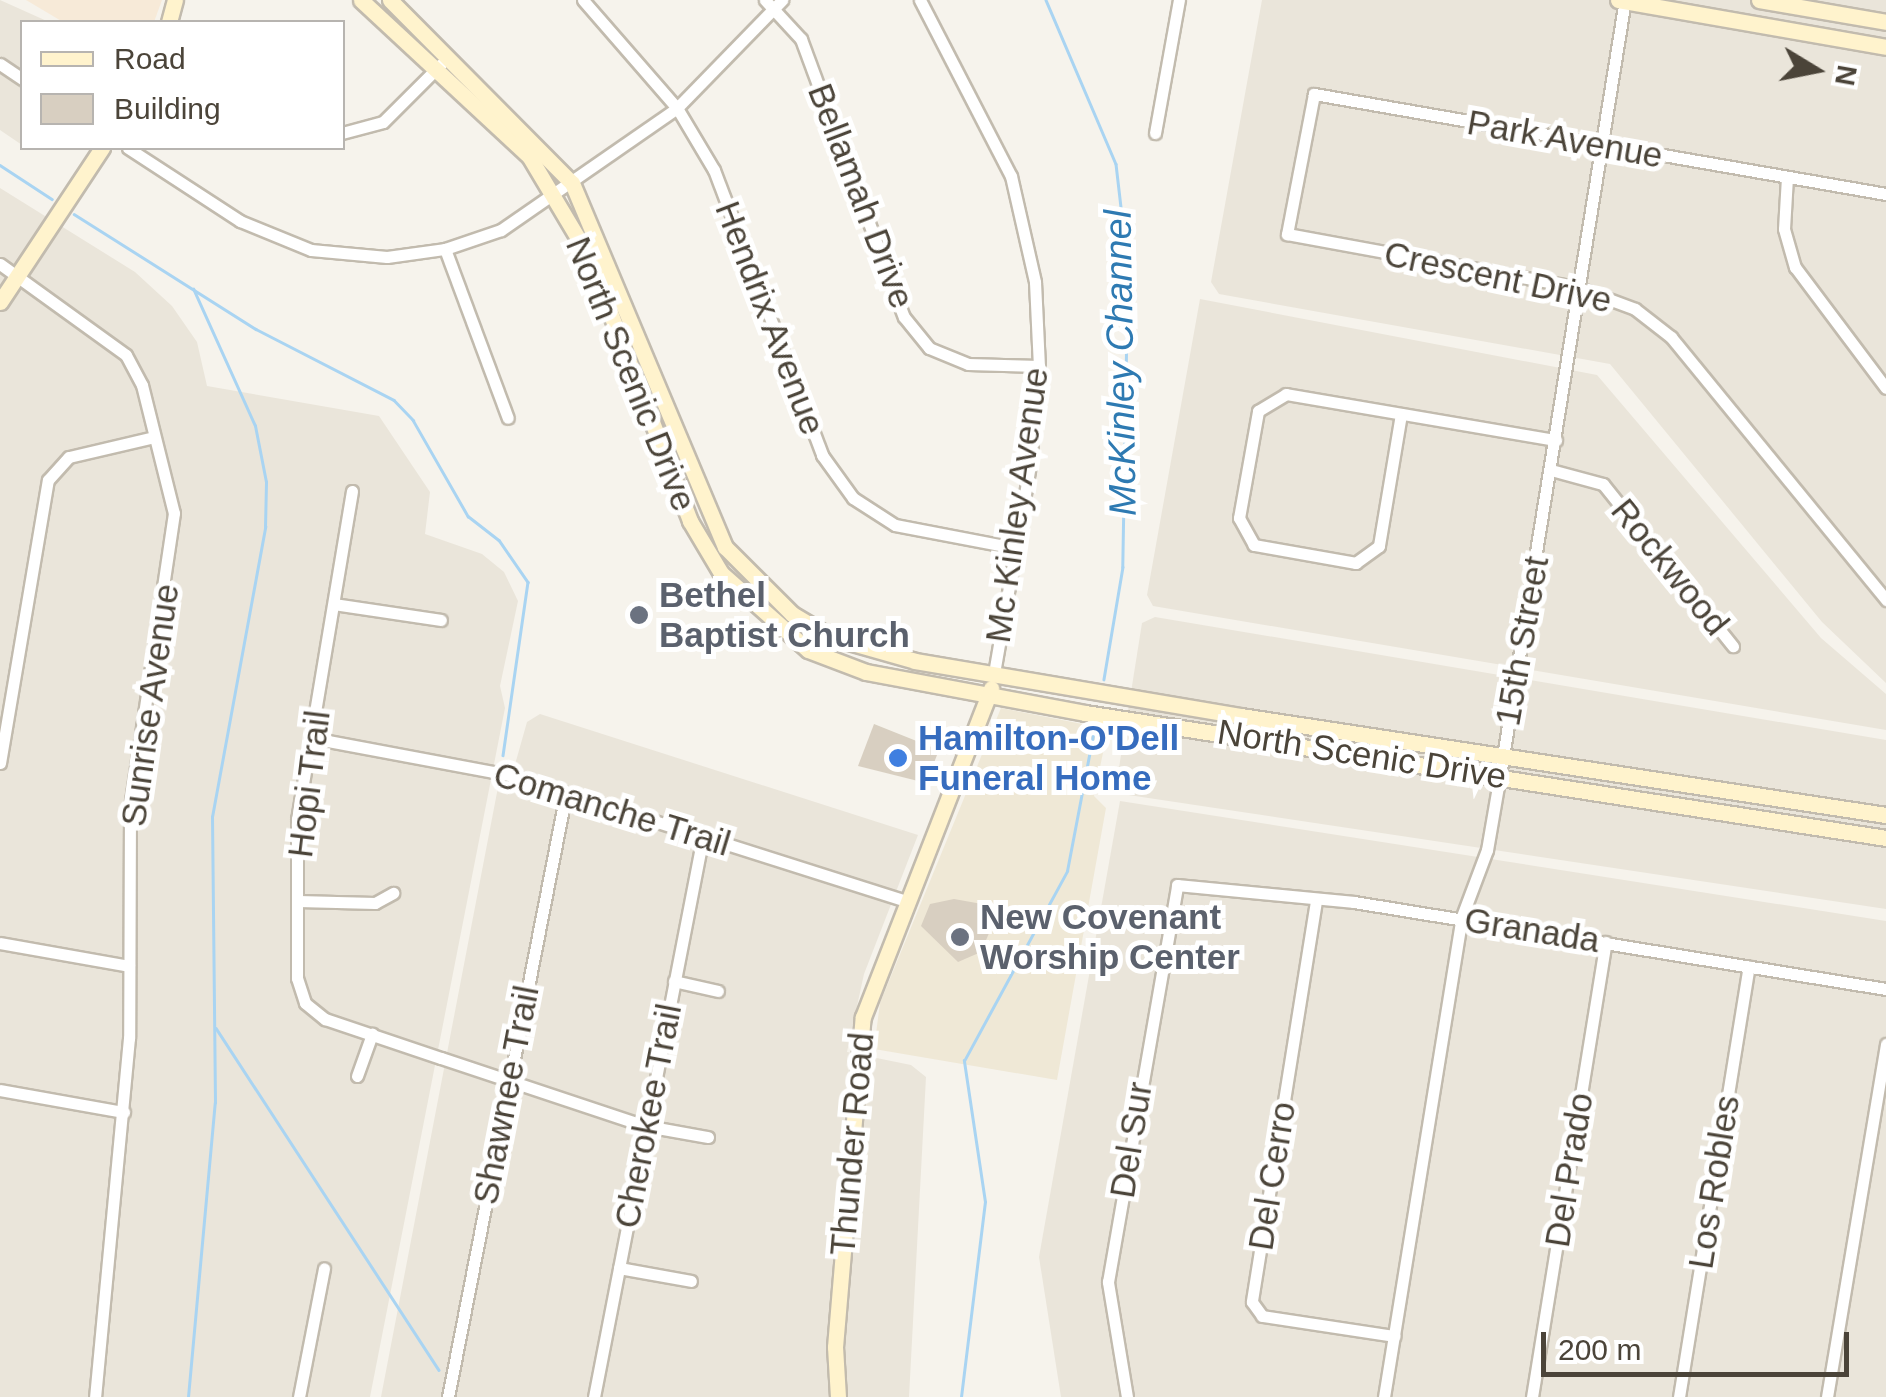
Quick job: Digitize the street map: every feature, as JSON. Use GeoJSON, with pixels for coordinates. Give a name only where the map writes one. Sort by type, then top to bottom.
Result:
{"type":"FeatureCollection","features":[{"type":"Feature","properties":{"kind":"main road","name":"North Scenic Drive"},"geometry":{"type":"LineString","coordinates":[[360,0],[529,156],[556,195],[588,255],[670,444],[725,547],[792,614],[874,652],[994,674],[1241,716],[1504,752],[1886,814]]}},
{"type":"Feature","properties":{"kind":"main road","name":"North Scenic Drive"},"geometry":{"type":"LineString","coordinates":[[390,0],[572,182],[670,444],[690,521],[721,572],[760,614],[808,650],[866,672],[990,694],[1886,838]]}},
{"type":"Feature","properties":{"kind":"main road"},"geometry":{"type":"LineString","coordinates":[[1623,0],[1886,47]]}},
{"type":"Feature","properties":{"kind":"main road"},"geometry":{"type":"LineString","coordinates":[[1760,0],[1886,22]]}},
{"type":"Feature","properties":{"kind":"main road"},"geometry":{"type":"LineString","coordinates":[[0,302],[101,150]]}},
{"type":"Feature","properties":{"kind":"main road","name":"Thunder Road"},"geometry":{"type":"LineString","coordinates":[[838,1397],[834,1346],[863,1017],[990,694],[994,674]]}},
{"type":"Feature","properties":{"kind":"street","name":"Hendrix Avenue"},"geometry":{"type":"LineString","coordinates":[[583,0],[677,108],[714,170],[822,455],[852,498],[895,525],[1016,548]]}},
{"type":"Feature","properties":{"kind":"street","name":"Mc Kinley Avenue"},"geometry":{"type":"LineString","coordinates":[[920,0],[1011,176],[1035,282],[1039,366],[1016,548],[994,674]]}},
{"type":"Feature","properties":{"kind":"street"},"geometry":{"type":"LineString","coordinates":[[1155,133],[1179,0]]}},
{"type":"Feature","properties":{"kind":"street","name":"15th Street"},"geometry":{"type":"LineString","coordinates":[[1384,1397],[1461,918],[1486,850],[1504,752],[1623,0]]}},
{"type":"Feature","properties":{"kind":"street"},"geometry":{"type":"LineString","coordinates":[[131,150],[240,222],[311,250],[387,257],[446,249],[501,230],[677,108],[774,3]]}},
{"type":"Feature","properties":{"kind":"street","name":"Bellamah Drive"},"geometry":{"type":"LineString","coordinates":[[774,3],[801,39],[904,316],[929,348],[968,364],[1039,366]]}},
{"type":"Feature","properties":{"kind":"street"},"geometry":{"type":"LineString","coordinates":[[345,132],[383,122],[449,55]]}},
{"type":"Feature","properties":{"kind":"street","name":"Park Avenue"},"geometry":{"type":"LineString","coordinates":[[1300,164],[1314,94],[1886,194]]}},
{"type":"Feature","properties":{"kind":"street","name":"Crescent Drive"},"geometry":{"type":"LineString","coordinates":[[1300,164],[1287,234],[1576,288],[1634,308],[1671,337],[1886,600]]}},
{"type":"Feature","properties":{"kind":"street"},"geometry":{"type":"LineString","coordinates":[[1787,176],[1784,229],[1806,291],[1886,388]]}},
{"type":"Feature","properties":{"kind":"street"},"geometry":{"type":"LineString","coordinates":[[446,249],[508,418]]}},
{"type":"Feature","properties":{"kind":"street","name":"Sunrise Avenue"},"geometry":{"type":"LineString","coordinates":[[0,264],[126,354],[174,512],[174,550],[130,808],[124,1112],[95,1397]]}},
{"type":"Feature","properties":{"kind":"street"},"geometry":{"type":"LineString","coordinates":[[1401,414],[1379,546],[1356,563],[1254,545],[1239,518],[1258,411],[1286,394],[1556,440]]}},
{"type":"Feature","properties":{"kind":"street"},"geometry":{"type":"LineString","coordinates":[[0,763],[48,480],[69,458],[154,436]]}},
{"type":"Feature","properties":{"kind":"street","name":"Rockwood"},"geometry":{"type":"LineString","coordinates":[[1551,470],[1603,484],[1733,646]]}},
{"type":"Feature","properties":{"kind":"street","name":"Hopi Trail"},"geometry":{"type":"LineString","coordinates":[[352,492],[298,820],[297,978],[305,1002],[372,1034],[646,1126],[708,1136]]}},
{"type":"Feature","properties":{"kind":"street"},"geometry":{"type":"LineString","coordinates":[[334,604],[441,620]]}},
{"type":"Feature","properties":{"kind":"street"},"geometry":{"type":"LineString","coordinates":[[1238,734],[1241,716]]}},
{"type":"Feature","properties":{"kind":"street","name":"Comanche Trail"},"geometry":{"type":"LineString","coordinates":[[312,738],[496,772],[907,901]]}},
{"type":"Feature","properties":{"kind":"street","name":"Shawnee Trail"},"geometry":{"type":"LineString","coordinates":[[448,1397],[566,793]]}},
{"type":"Feature","properties":{"kind":"street","name":"Cherokee Trail"},"geometry":{"type":"LineString","coordinates":[[594,1397],[703,836]]}},
{"type":"Feature","properties":{"kind":"street","name":"Granada"},"geometry":{"type":"LineString","coordinates":[[1176,885],[1461,918],[1886,989]]}},
{"type":"Feature","properties":{"kind":"street","name":"Del Sur"},"geometry":{"type":"LineString","coordinates":[[1127,1397],[1108,1282],[1176,885]]}},
{"type":"Feature","properties":{"kind":"street"},"geometry":{"type":"LineString","coordinates":[[298,901],[374,902],[393,893]]}},
{"type":"Feature","properties":{"kind":"street","name":"Del Cerro"},"geometry":{"type":"LineString","coordinates":[[1316,901],[1252,1302],[1262,1316],[1395,1336]]}},
{"type":"Feature","properties":{"kind":"street","name":"Del Prado"},"geometry":{"type":"LineString","coordinates":[[1532,1397],[1606,942]]}},
{"type":"Feature","properties":{"kind":"street"},"geometry":{"type":"LineString","coordinates":[[0,943],[129,966]]}},
{"type":"Feature","properties":{"kind":"street","name":"Los Robles"},"geometry":{"type":"LineString","coordinates":[[1679,1397],[1749,967]]}},
{"type":"Feature","properties":{"kind":"street"},"geometry":{"type":"LineString","coordinates":[[674,981],[718,991]]}},
{"type":"Feature","properties":{"kind":"street"},"geometry":{"type":"LineString","coordinates":[[357,1076],[372,1034]]}},
{"type":"Feature","properties":{"kind":"street"},"geometry":{"type":"LineString","coordinates":[[1828,1397],[1886,1044]]}},
{"type":"Feature","properties":{"kind":"street"},"geometry":{"type":"LineString","coordinates":[[0,1090],[124,1112]]}},
{"type":"Feature","properties":{"kind":"street"},"geometry":{"type":"LineString","coordinates":[[298,1397],[324,1268]]}},
{"type":"Feature","properties":{"kind":"street"},"geometry":{"type":"LineString","coordinates":[[619,1268],[690,1280]]}},
{"type":"Feature","properties":{"kind":"shaded area"},"geometry":{"type":"Polygon","coordinates":[[[0,0],[45,20],[20,20],[20,144],[0,130],[0,0]]]}},
{"type":"Feature","properties":{"kind":"shaded area"},"geometry":{"type":"Polygon","coordinates":[[[26,0],[162,0],[155,20],[60,20],[26,0]]]}},
{"type":"Feature","properties":{"kind":"shaded area"},"geometry":{"type":"Polygon","coordinates":[[[1262,0],[1886,0],[1886,683],[1822,622],[1610,364],[1219,294],[1211,282],[1262,0]]]}},
{"type":"Feature","properties":{"kind":"shaded area"},"geometry":{"type":"Polygon","coordinates":[[[0,188],[135,272],[172,306],[197,342],[207,386],[379,416],[430,492],[425,534],[482,554],[504,572],[518,601],[500,686],[505,708],[370,1397],[0,1397],[0,188]]]}},
{"type":"Feature","properties":{"kind":"shaded area"},"geometry":{"type":"Polygon","coordinates":[[[1200,299],[1597,375],[1821,638],[1886,694],[1886,730],[1153,606],[1147,595],[1200,299]]]}},
{"type":"Feature","properties":{"kind":"shaded area"},"geometry":{"type":"Polygon","coordinates":[[[1155,617],[1886,740],[1886,909],[1115,793],[1142,623],[1155,617]]]}},
{"type":"Feature","properties":{"kind":"shaded area"},"geometry":{"type":"Polygon","coordinates":[[[1001,708],[1108,729],[1094,796],[1106,808],[1057,1080],[874,1049],[880,1003],[1001,708]]]}},
{"type":"Feature","properties":{"kind":"shaded area"},"geometry":{"type":"Polygon","coordinates":[[[540,714],[918,835],[864,974],[847,1052],[911,1065],[926,1077],[909,1397],[381,1397],[499,782],[514,768],[527,722],[540,714]]]}},
{"type":"Feature","properties":{"kind":"shaded area"},"geometry":{"type":"Polygon","coordinates":[[[1120,801],[1886,921],[1886,1397],[1061,1397],[1039,1257],[1120,801]]]}},
{"type":"Feature","properties":{"kind":"building","name":"Hamilton-O'Dell Funeral Home"},"geometry":{"type":"Polygon","coordinates":[[[874,724],[939,750],[926,783],[858,766],[874,724]]]}},
{"type":"Feature","properties":{"kind":"building","name":"New Covenant Worship Center"},"geometry":{"type":"Polygon","coordinates":[[[954,899],[982,904],[992,926],[981,952],[958,962],[921,926],[930,904],[954,899]]]}},
{"type":"Feature","properties":{"kind":"waterway","name":"McKinley Channel"},"geometry":{"type":"LineString","coordinates":[[1046,0],[1116,164],[1128,267],[1123,567],[1104,679]]}},
{"type":"Feature","properties":{"kind":"waterway"},"geometry":{"type":"LineString","coordinates":[[0,165],[52,199]]}},
{"type":"Feature","properties":{"kind":"waterway"},"geometry":{"type":"LineString","coordinates":[[74,214],[256,329],[394,400],[413,420],[468,516],[499,540],[528,582],[503,755]]}},
{"type":"Feature","properties":{"kind":"waterway"},"geometry":{"type":"LineString","coordinates":[[188,1397],[215,1103],[212,817],[265,527],[266,482],[255,426],[193,289]]}},
{"type":"Feature","properties":{"kind":"waterway","name":"McKinley Channel"},"geometry":{"type":"LineString","coordinates":[[961,1397],[985,1202],[964,1061],[1067,871],[1094,729]]}},
{"type":"Feature","properties":{"kind":"waterway"},"geometry":{"type":"LineString","coordinates":[[216,1028],[439,1370]]}},
{"type":"Feature","properties":{"kind":"place","name":"Bethel Baptist Church"},"geometry":{"type":"Point","coordinates":[639,615]}},
{"type":"Feature","properties":{"kind":"place","name":"Hamilton-O'Dell Funeral Home"},"geometry":{"type":"Point","coordinates":[898,758]}},
{"type":"Feature","properties":{"kind":"place","name":"New Covenant Worship Center"},"geometry":{"type":"Point","coordinates":[960,937]}}]}
